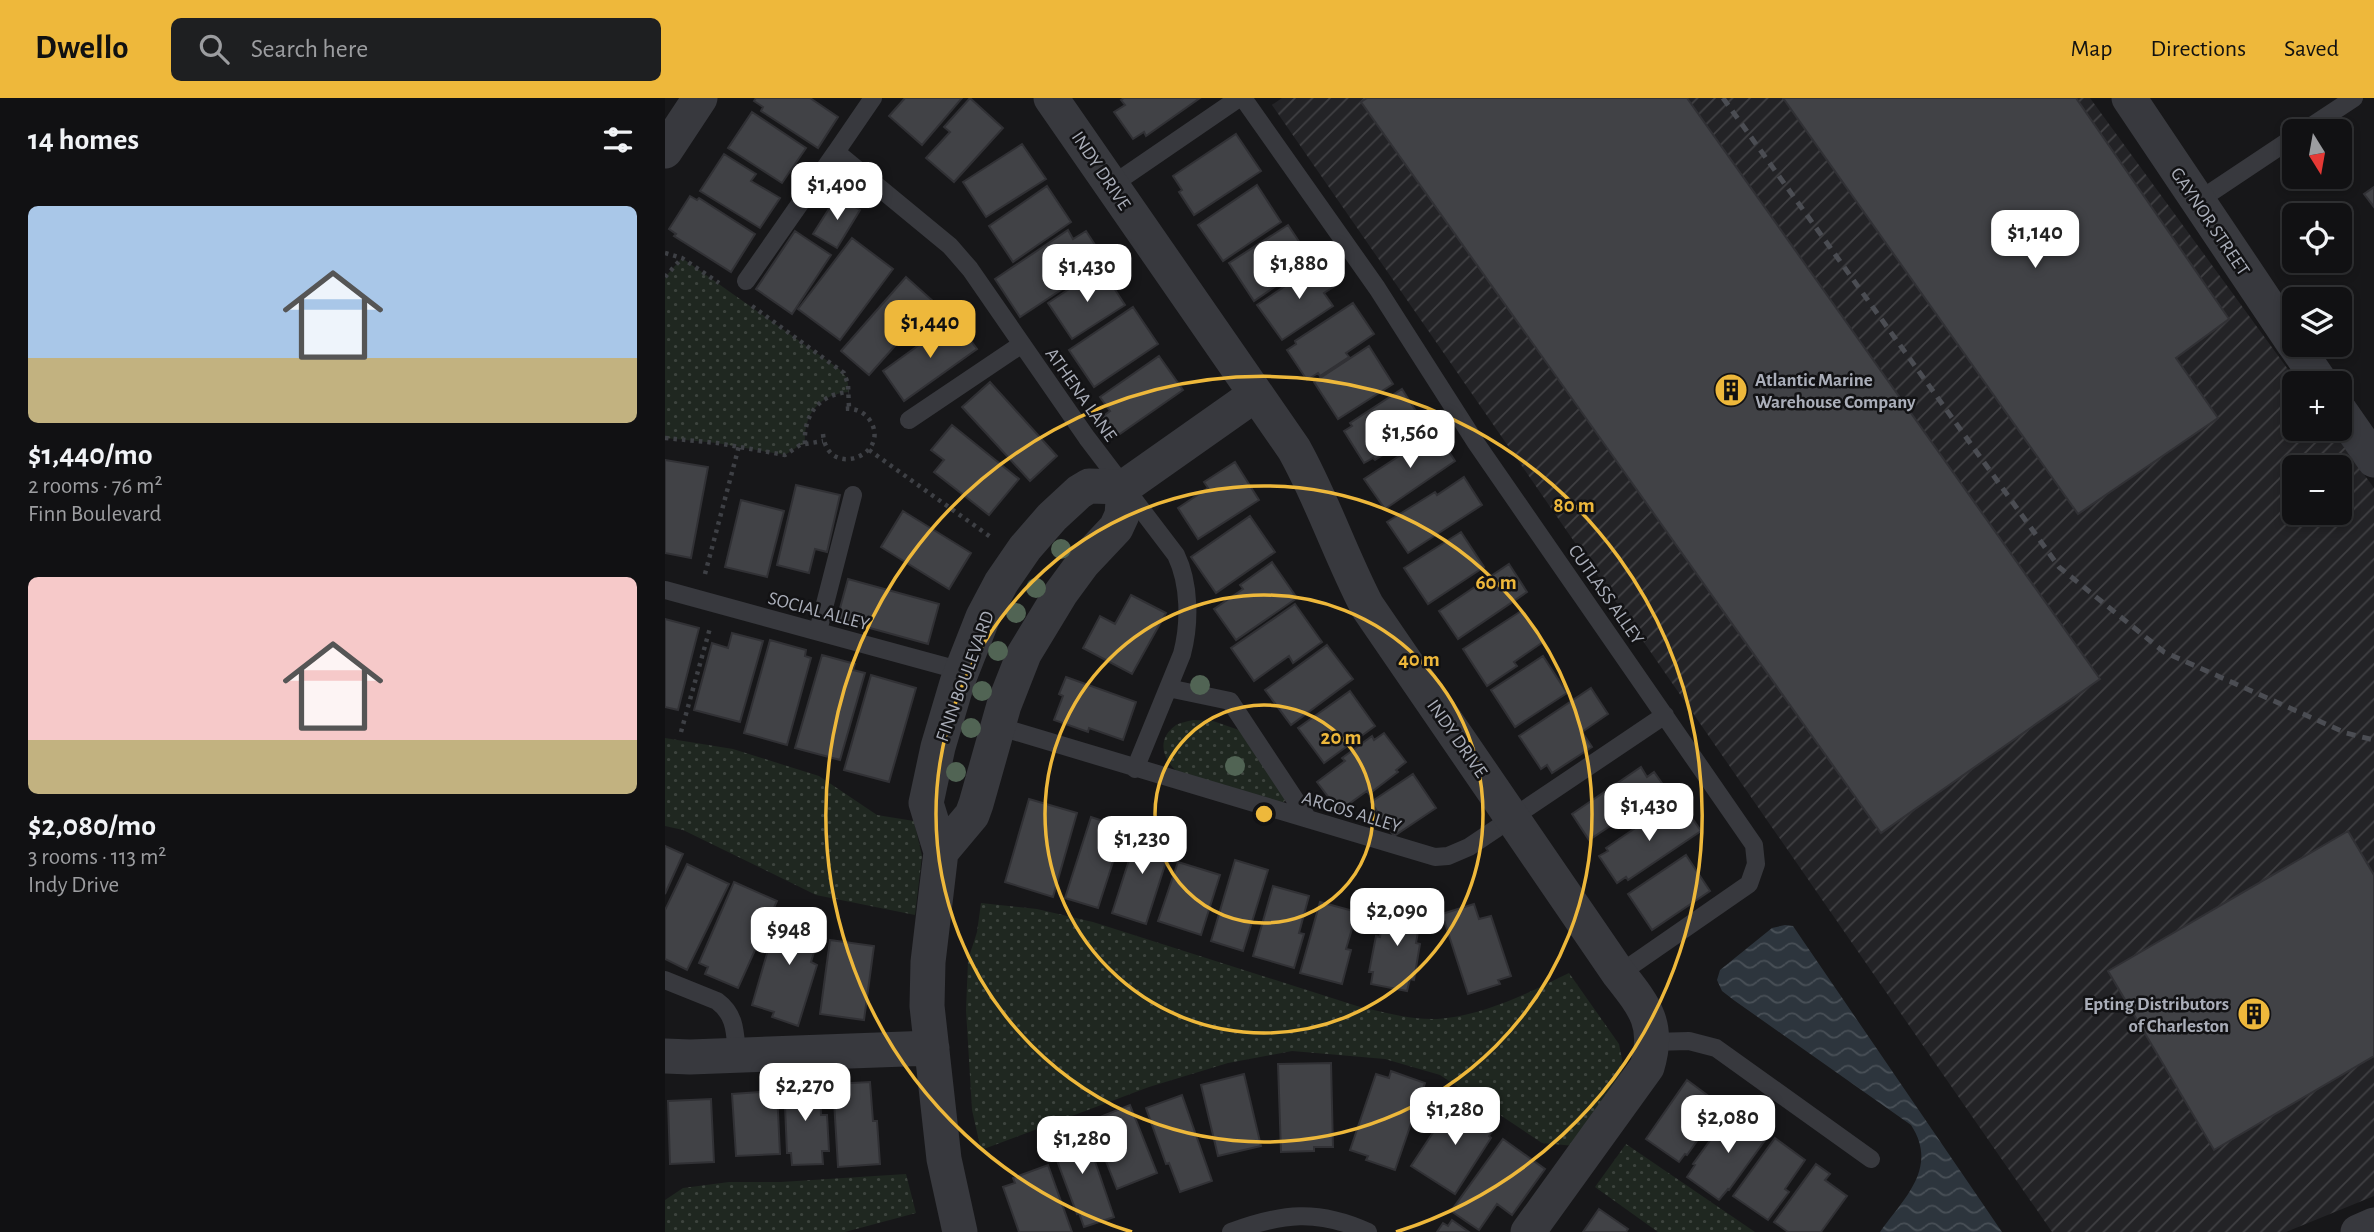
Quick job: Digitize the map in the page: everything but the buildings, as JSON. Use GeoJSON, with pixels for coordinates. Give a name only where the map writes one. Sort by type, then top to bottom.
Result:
{"type":"FeatureCollection","features":[{"type":"Feature","properties":{"kind":"street"},"geometry":{"type":"LineString","coordinates":[[665,151],[700,98]]}},
{"type":"Feature","properties":{"kind":"street","name":"INDY DRIVE"},"geometry":{"type":"LineString","coordinates":[[1051,98],[1294,449],[1315,486],[1348,568],[1367,606],[1640,1001],[1650,1020],[1652,1042]]}},
{"type":"Feature","properties":{"kind":"street","name":"GAYNOR STREET"},"geometry":{"type":"LineString","coordinates":[[2129,98],[2282,325]]}},
{"type":"Feature","properties":{"kind":"street"},"geometry":{"type":"LineString","coordinates":[[941,852],[972,815],[1012,680],[1040,624],[1083,563],[1116,528],[1122,515],[1124,486],[1256,394]]}},
{"type":"Feature","properties":{"kind":"street"},"geometry":{"type":"LineString","coordinates":[[2352,428],[2374,460]]}},
{"type":"Feature","properties":{"kind":"street","name":"FINN BOULEVARD"},"geometry":{"type":"LineString","coordinates":[[960,1232],[944,1159],[927,1006],[928,962],[941,852],[926,803],[938,747],[962,671],[983,617],[1001,583],[1025,548],[1079,492],[1089,486],[1124,486]]}},
{"type":"Feature","properties":{"kind":"street"},"geometry":{"type":"LineString","coordinates":[[1528,1232],[1647,1067],[1652,1042]]}},
{"type":"Feature","properties":{"kind":"street"},"geometry":{"type":"LineString","coordinates":[[665,1055],[932,1048]]}},
{"type":"Feature","properties":{"kind":"street"},"geometry":{"type":"LineString","coordinates":[[2358,1232],[2374,1225]]}},
{"type":"Feature","properties":{"kind":"lane"},"geometry":{"type":"LineString","coordinates":[[746,281],[873,98]]}},
{"type":"Feature","properties":{"kind":"lane"},"geometry":{"type":"LineString","coordinates":[[1112,185],[1241,98]]}},
{"type":"Feature","properties":{"kind":"lane","name":"CUTLASS ALLEY"},"geometry":{"type":"LineString","coordinates":[[1241,98],[1377,288],[1476,443],[1754,845],[1756,864],[1749,884],[1619,974]]}},
{"type":"Feature","properties":{"kind":"lane"},"geometry":{"type":"LineString","coordinates":[[2322,119],[2354,98]]}},
{"type":"Feature","properties":{"kind":"lane"},"geometry":{"type":"LineString","coordinates":[[2198,201],[2282,146]]}},
{"type":"Feature","properties":{"kind":"lane","name":"ATHENA LANE"},"geometry":{"type":"LineString","coordinates":[[836,152],[950,246],[970,269],[1087,438],[1182,566],[1187,636],[1135,769]]}},
{"type":"Feature","properties":{"kind":"lane"},"geometry":{"type":"LineString","coordinates":[[909,420],[1022,344]]}},
{"type":"Feature","properties":{"kind":"lane"},"geometry":{"type":"LineString","coordinates":[[818,631],[853,495]]}},
{"type":"Feature","properties":{"kind":"lane","name":"SOCIAL ALLEY"},"geometry":{"type":"LineString","coordinates":[[665,590],[962,671]]}},
{"type":"Feature","properties":{"kind":"lane"},"geometry":{"type":"LineString","coordinates":[[1168,688],[1230,701],[1308,819]]}},
{"type":"Feature","properties":{"kind":"lane","name":"ARGOS ALLEY"},"geometry":{"type":"LineString","coordinates":[[997,726],[1435,857],[1459,852],[1665,715]]}},
{"type":"Feature","properties":{"kind":"lane"},"geometry":{"type":"LineString","coordinates":[[665,980],[717,1001],[725,1007],[733,1019],[737,1055]]}},
{"type":"Feature","properties":{"kind":"lane"},"geometry":{"type":"LineString","coordinates":[[1652,1042],[1689,1041],[1716,1048],[1871,1159]]}},
{"type":"Feature","properties":{"kind":"lane"},"geometry":{"type":"LineString","coordinates":[[1231,1232],[1273,1218],[1298,1215],[1345,1222],[1368,1232]]}},
{"type":"Feature","properties":{"kind":"path"},"geometry":{"type":"LineString","coordinates":[[665,253],[682,258],[724,287]]}},
{"type":"Feature","properties":{"kind":"path"},"geometry":{"type":"LineString","coordinates":[[665,277],[682,258]]}},
{"type":"Feature","properties":{"kind":"path"},"geometry":{"type":"LineString","coordinates":[[665,438],[740,446],[785,455],[800,444],[823,438],[831,453],[845,460],[861,457],[869,450],[874,437],[871,422],[866,415],[847,409],[849,392],[844,373],[747,303]]}},
{"type":"Feature","properties":{"kind":"path"},"geometry":{"type":"LineString","coordinates":[[805,444],[805,427],[820,401],[832,394],[849,392]]}},
{"type":"Feature","properties":{"kind":"path"},"geometry":{"type":"LineString","coordinates":[[698,599],[740,446]]}},
{"type":"Feature","properties":{"kind":"path"},"geometry":{"type":"LineString","coordinates":[[869,450],[993,538]]}},
{"type":"Feature","properties":{"kind":"path"},"geometry":{"type":"LineString","coordinates":[[681,732],[713,615]]}},
{"type":"Feature","properties":{"kind":"shaded area"},"geometry":{"type":"Polygon","coordinates":[[[1282,98],[2090,98],[2289,371],[2282,371],[2282,441],[2340,441],[2350,455],[2282,455],[2282,525],[2352,525],[2352,458],[2374,488],[2374,1196],[2286,1232],[2052,1232],[1272,105],[1282,98]]]}},
{"type":"Feature","properties":{"kind":"shaded area"},"geometry":{"type":"Polygon","coordinates":[[[682,258],[839,369],[847,378],[849,392],[829,397],[810,415],[805,444],[785,455],[717,443],[665,438],[665,277],[682,258]]]}},
{"type":"Feature","properties":{"kind":"shaded area"},"geometry":{"type":"Polygon","coordinates":[[[1193,720],[1213,721],[1239,730],[1285,793],[1285,801],[1279,804],[1180,774],[1174,769],[1164,750],[1165,737],[1176,725],[1193,720]]]}},
{"type":"Feature","properties":{"kind":"shaded area"},"geometry":{"type":"Polygon","coordinates":[[[665,738],[733,749],[819,776],[877,815],[914,821],[922,856],[915,915],[816,895],[683,830],[665,826],[665,738]]]}},
{"type":"Feature","properties":{"kind":"shaded area"},"geometry":{"type":"Polygon","coordinates":[[[981,903],[1037,909],[1093,922],[1357,1006],[1417,1018],[1454,1017],[1488,1008],[1569,973],[1619,1044],[1623,1064],[1620,1085],[1575,1146],[1542,1143],[1440,1075],[1385,1059],[1292,1051],[1228,1063],[1149,1087],[981,1150],[972,1110],[966,1010],[968,960],[977,932],[981,903]]]}},
{"type":"Feature","properties":{"kind":"shaded area"},"geometry":{"type":"Polygon","coordinates":[[[1626,1144],[1755,1232],[1658,1232],[1595,1187],[1626,1144]]]}},
{"type":"Feature","properties":{"kind":"shaded area"},"geometry":{"type":"Polygon","coordinates":[[[906,1174],[916,1213],[845,1232],[665,1232],[665,1200],[683,1188],[729,1182],[781,1182],[906,1174]]]}},
{"type":"Feature","properties":{"kind":"water"},"geometry":{"type":"Polygon","coordinates":[[[1793,926],[2002,1232],[1880,1232],[1908,1195],[1920,1169],[1919,1141],[1911,1125],[1735,1001],[1722,991],[1717,980],[1720,970],[1772,928],[1793,926]]]}},
{"type":"Feature","properties":{"kind":"railway"},"geometry":{"type":"LineString","coordinates":[[1723,98],[2059,567],[2164,652],[2346,733],[2374,740]]}},
{"type":"Feature","properties":{"kind":"place","name":"Atlantic Marine Warehouse Company"},"geometry":{"type":"Point","coordinates":[1731,390]}},
{"type":"Feature","properties":{"kind":"place","name":"Epting Distributors of Charleston"},"geometry":{"type":"Point","coordinates":[2254,1014]}}]}
